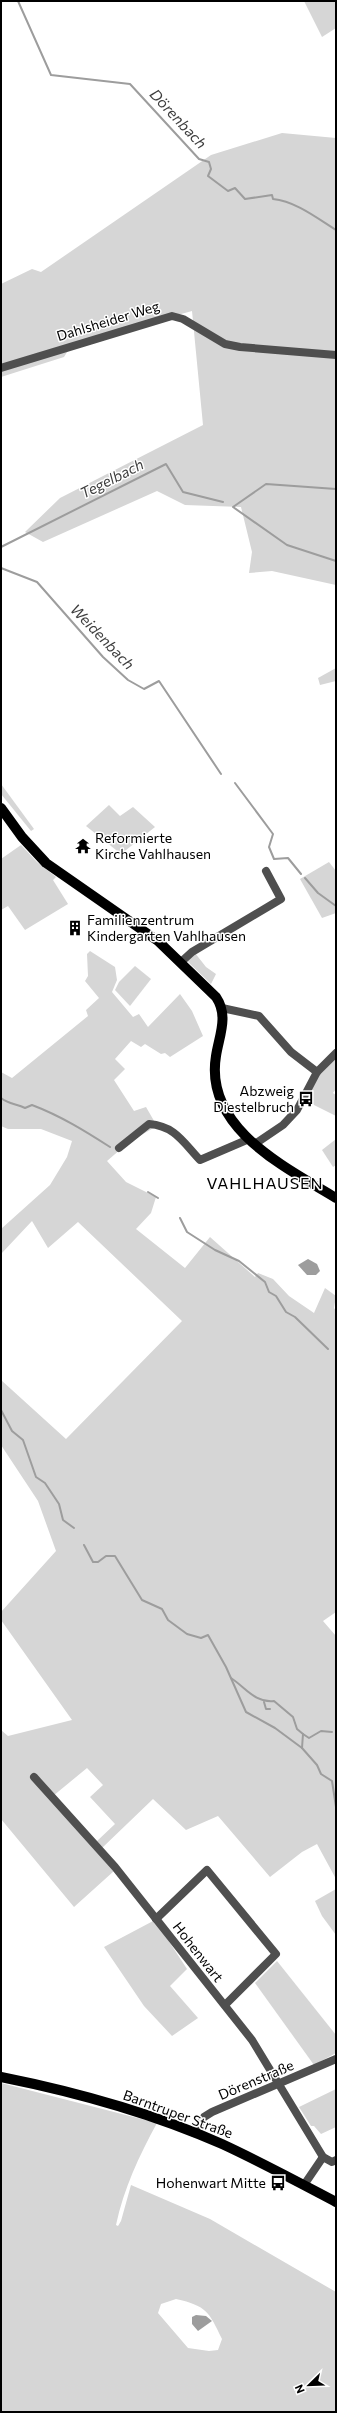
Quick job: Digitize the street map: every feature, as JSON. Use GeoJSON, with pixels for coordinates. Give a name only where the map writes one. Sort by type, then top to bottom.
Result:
{"type":"FeatureCollection","features":[{"type":"Feature","properties":{"kind":"main road"},"geometry":{"type":"LineString","coordinates":[[1,808],[22,837],[46,863],[152,936],[216,997],[222,1008],[223,1019],[215,1067],[218,1088],[226,1112],[252,1142],[336,1198]]}},
{"type":"Feature","properties":{"kind":"main road","name":"Barntruper Straße"},"geometry":{"type":"LineString","coordinates":[[1,2077],[97,2100],[194,2133],[222,2144],[336,2202]]}},
{"type":"Feature","properties":{"kind":"street","name":"Dahlsheider Weg"},"geometry":{"type":"LineString","coordinates":[[1,368],[172,316],[183,319],[225,344],[240,348],[336,355]]}},
{"type":"Feature","properties":{"kind":"street"},"geometry":{"type":"LineString","coordinates":[[181,962],[192,952],[281,899],[266,871]]}},
{"type":"Feature","properties":{"kind":"street"},"geometry":{"type":"LineString","coordinates":[[222,1008],[259,1016],[291,1052],[317,1072]]}},
{"type":"Feature","properties":{"kind":"street"},"geometry":{"type":"LineString","coordinates":[[119,1148],[149,1124],[163,1125],[175,1132],[200,1160],[252,1142],[283,1124],[297,1110],[317,1072],[336,1053]]}},
{"type":"Feature","properties":{"kind":"street","name":"Hohenwart"},"geometry":{"type":"LineString","coordinates":[[34,1777],[115,1867],[252,2040],[323,2157]]}},
{"type":"Feature","properties":{"kind":"street"},"geometry":{"type":"LineString","coordinates":[[156,1919],[207,1870],[276,1954],[225,2006]]}},
{"type":"Feature","properties":{"kind":"street","name":"Dörenstraße"},"geometry":{"type":"LineString","coordinates":[[194,2133],[200,2123],[212,2112],[279,2085],[336,2059]]}},
{"type":"Feature","properties":{"kind":"street"},"geometry":{"type":"LineString","coordinates":[[304,2185],[323,2157],[332,2162],[336,2160]]}},
{"type":"Feature","properties":{"kind":"shaded area"},"geometry":{"type":"Polygon","coordinates":[[[304,1],[336,1],[336,28],[322,37],[304,1]]]}},
{"type":"Feature","properties":{"kind":"shaded area"},"geometry":{"type":"Polygon","coordinates":[[[282,133],[336,138],[336,585],[272,571],[249,573],[252,552],[241,507],[185,505],[157,491],[43,542],[25,532],[60,498],[203,425],[192,311],[72,344],[64,357],[1,377],[1,284],[32,269],[41,272],[211,155],[282,133]]]}},
{"type":"Feature","properties":{"kind":"shaded area"},"geometry":{"type":"Polygon","coordinates":[[[336,668],[336,681],[320,685],[318,678],[336,668]]]}},
{"type":"Feature","properties":{"kind":"shaded area"},"geometry":{"type":"Polygon","coordinates":[[[1,784],[34,829],[31,831],[1,794],[1,784]]]}},
{"type":"Feature","properties":{"kind":"shaded area"},"geometry":{"type":"Polygon","coordinates":[[[109,805],[120,816],[133,807],[155,827],[121,854],[86,826],[109,805]]]}},
{"type":"Feature","properties":{"kind":"shaded area"},"geometry":{"type":"Polygon","coordinates":[[[21,845],[37,862],[56,877],[53,880],[68,904],[25,930],[8,906],[1,910],[1,859],[21,845]]]}},
{"type":"Feature","properties":{"kind":"shaded area"},"geometry":{"type":"Polygon","coordinates":[[[329,862],[336,871],[336,913],[322,918],[300,879],[329,862]]]}},
{"type":"Feature","properties":{"kind":"shaded area"},"geometry":{"type":"Polygon","coordinates":[[[90,951],[115,967],[117,980],[112,992],[133,1017],[139,1014],[148,1027],[180,994],[192,1011],[203,1036],[170,1057],[165,1053],[161,1054],[145,1044],[141,1047],[131,1041],[115,1059],[125,1069],[114,1080],[134,1111],[146,1107],[157,1126],[129,1142],[107,1161],[126,1182],[156,1197],[151,1213],[136,1229],[185,1268],[210,1237],[255,1277],[258,1273],[273,1279],[289,1296],[314,1313],[325,1288],[336,1296],[334,1308],[336,1311],[336,1612],[323,1621],[336,1636],[336,1879],[317,1844],[302,1852],[270,1877],[218,1816],[186,1830],[153,1799],[102,1848],[96,1842],[115,1824],[90,1797],[103,1785],[87,1768],[53,1796],[114,1871],[74,1907],[1,1819],[1,1730],[8,1736],[72,1720],[1,1620],[1,1612],[56,1551],[38,1501],[1,1445],[1,1380],[66,1439],[182,1321],[78,1222],[48,1248],[32,1221],[1,1254],[1,1229],[50,1185],[67,1157],[72,1141],[41,1129],[8,1129],[1,1126],[1,1072],[12,1078],[88,1016],[86,1010],[99,998],[85,981],[88,976],[87,954],[90,951]]]}},
{"type":"Feature","properties":{"kind":"shaded area"},"geometry":{"type":"Polygon","coordinates":[[[195,953],[206,967],[216,974],[211,984],[187,961],[195,953]]]}},
{"type":"Feature","properties":{"kind":"shaded area"},"geometry":{"type":"Polygon","coordinates":[[[135,966],[151,979],[130,1006],[115,990],[119,982],[135,966]]]}},
{"type":"Feature","properties":{"kind":"shaded area"},"geometry":{"type":"Polygon","coordinates":[[[336,1057],[336,1089],[333,1093],[336,1095],[336,1116],[306,1101],[321,1071],[336,1057]]]}},
{"type":"Feature","properties":{"kind":"shaded area"},"geometry":{"type":"Polygon","coordinates":[[[336,1139],[336,1165],[333,1167],[322,1150],[336,1139]]]}},
{"type":"Feature","properties":{"kind":"shaded area"},"geometry":{"type":"Polygon","coordinates":[[[308,1259],[317,1264],[320,1271],[316,1275],[307,1275],[298,1265],[308,1259]]]}},
{"type":"Feature","properties":{"kind":"shaded area"},"geometry":{"type":"Polygon","coordinates":[[[336,1889],[336,1935],[322,1916],[315,1901],[336,1889]]]}},
{"type":"Feature","properties":{"kind":"shaded area"},"geometry":{"type":"Polygon","coordinates":[[[155,1920],[187,1969],[170,1986],[198,2018],[172,2036],[144,2006],[104,1947],[155,1920]]]}},
{"type":"Feature","properties":{"kind":"shaded area"},"geometry":{"type":"Polygon","coordinates":[[[277,1961],[336,2035],[336,2053],[314,2065],[255,1983],[277,1961]]]}},
{"type":"Feature","properties":{"kind":"shaded area"},"geometry":{"type":"Polygon","coordinates":[[[1,2083],[157,2123],[133,2172],[123,2198],[116,2225],[118,2226],[121,2221],[131,2185],[210,2219],[336,2292],[336,2412],[1,2412],[1,2083]],[[176,2299],[161,2304],[158,2313],[188,2348],[209,2351],[218,2350],[222,2339],[210,2316],[201,2308],[176,2299]]]}},
{"type":"Feature","properties":{"kind":"shaded area"},"geometry":{"type":"Polygon","coordinates":[[[336,2089],[336,2127],[321,2134],[314,2126],[311,2126],[299,2107],[336,2089]]]}},
{"type":"Feature","properties":{"kind":"shaded area"},"geometry":{"type":"Polygon","coordinates":[[[196,2315],[206,2316],[212,2321],[198,2331],[192,2324],[192,2317],[196,2315]]]}},
{"type":"Feature","properties":{"kind":"waterway","name":"Dörenbach"},"geometry":{"type":"LineString","coordinates":[[18,1],[51,75],[130,84],[199,159],[209,162],[211,169],[208,176],[228,191],[235,188],[245,199],[272,195],[273,199],[281,200],[298,207],[314,215],[336,230]]}},
{"type":"Feature","properties":{"kind":"waterway","name":"Tegelbach"},"geometry":{"type":"LineString","coordinates":[[1,547],[166,464],[183,492],[223,502]]}},
{"type":"Feature","properties":{"kind":"waterway","name":"Tegelbach"},"geometry":{"type":"LineString","coordinates":[[336,489],[266,484],[233,507],[287,545],[336,561]]}},
{"type":"Feature","properties":{"kind":"waterway","name":"Weidenbach"},"geometry":{"type":"LineString","coordinates":[[1,568],[37,582],[103,657],[128,680],[144,689],[159,681],[221,774]]}},
{"type":"Feature","properties":{"kind":"waterway","name":"Weidenbach"},"geometry":{"type":"LineString","coordinates":[[235,783],[273,834],[269,847],[274,859],[288,858],[301,874]]}},
{"type":"Feature","properties":{"kind":"waterway","name":"Weidenbach"},"geometry":{"type":"LineString","coordinates":[[305,878],[318,893],[336,906]]}},
{"type":"Feature","properties":{"kind":"waterway"},"geometry":{"type":"LineString","coordinates":[[1,1098],[7,1102],[25,1108],[32,1105],[43,1109],[72,1124],[110,1147]]}},
{"type":"Feature","properties":{"kind":"waterway"},"geometry":{"type":"LineString","coordinates":[[148,1192],[158,1198]]}},
{"type":"Feature","properties":{"kind":"waterway"},"geometry":{"type":"LineString","coordinates":[[180,1218],[187,1232],[215,1250],[239,1261],[265,1282],[269,1292],[276,1296],[286,1312],[295,1317],[328,1349]]}},
{"type":"Feature","properties":{"kind":"waterway"},"geometry":{"type":"LineString","coordinates":[[1,1410],[12,1431],[23,1440],[36,1477],[45,1483],[59,1504],[63,1520],[74,1528]]}},
{"type":"Feature","properties":{"kind":"waterway"},"geometry":{"type":"LineString","coordinates":[[84,1545],[93,1562],[98,1562],[106,1556],[115,1556],[142,1600],[162,1609],[168,1620],[187,1634],[201,1638],[208,1635],[226,1667],[246,1712],[275,1728],[302,1748],[317,1765],[321,1774],[332,1781],[336,1807]]}},
{"type":"Feature","properties":{"kind":"waterway"},"geometry":{"type":"LineString","coordinates":[[231,1678],[261,1700],[274,1701],[293,1717],[297,1729],[303,1734],[302,1748]]}},
{"type":"Feature","properties":{"kind":"waterway"},"geometry":{"type":"LineString","coordinates":[[264,1702],[266,1709],[270,1709]]}},
{"type":"Feature","properties":{"kind":"waterway"},"geometry":{"type":"LineString","coordinates":[[303,1734],[309,1738],[321,1731],[332,1732]]}},
{"type":"Feature","properties":{"kind":"place","name":"Reformierte Kirche Vahlhausen"},"geometry":{"type":"Point","coordinates":[83,846]}},
{"type":"Feature","properties":{"kind":"place","name":"Familienzentrum Kindergarten Vahlhausen"},"geometry":{"type":"Point","coordinates":[75,928]}},
{"type":"Feature","properties":{"kind":"place","name":"Abzweig Diestelbruch"},"geometry":{"type":"Point","coordinates":[306,1099]}},
{"type":"Feature","properties":{"kind":"place","name":"Hohenwart Mitte"},"geometry":{"type":"Point","coordinates":[278,2183]}},
{"type":"Feature","properties":{"kind":"district","name":"VAHLHAUSEN"},"geometry":{"type":"Point","coordinates":[265,1183]}}]}
